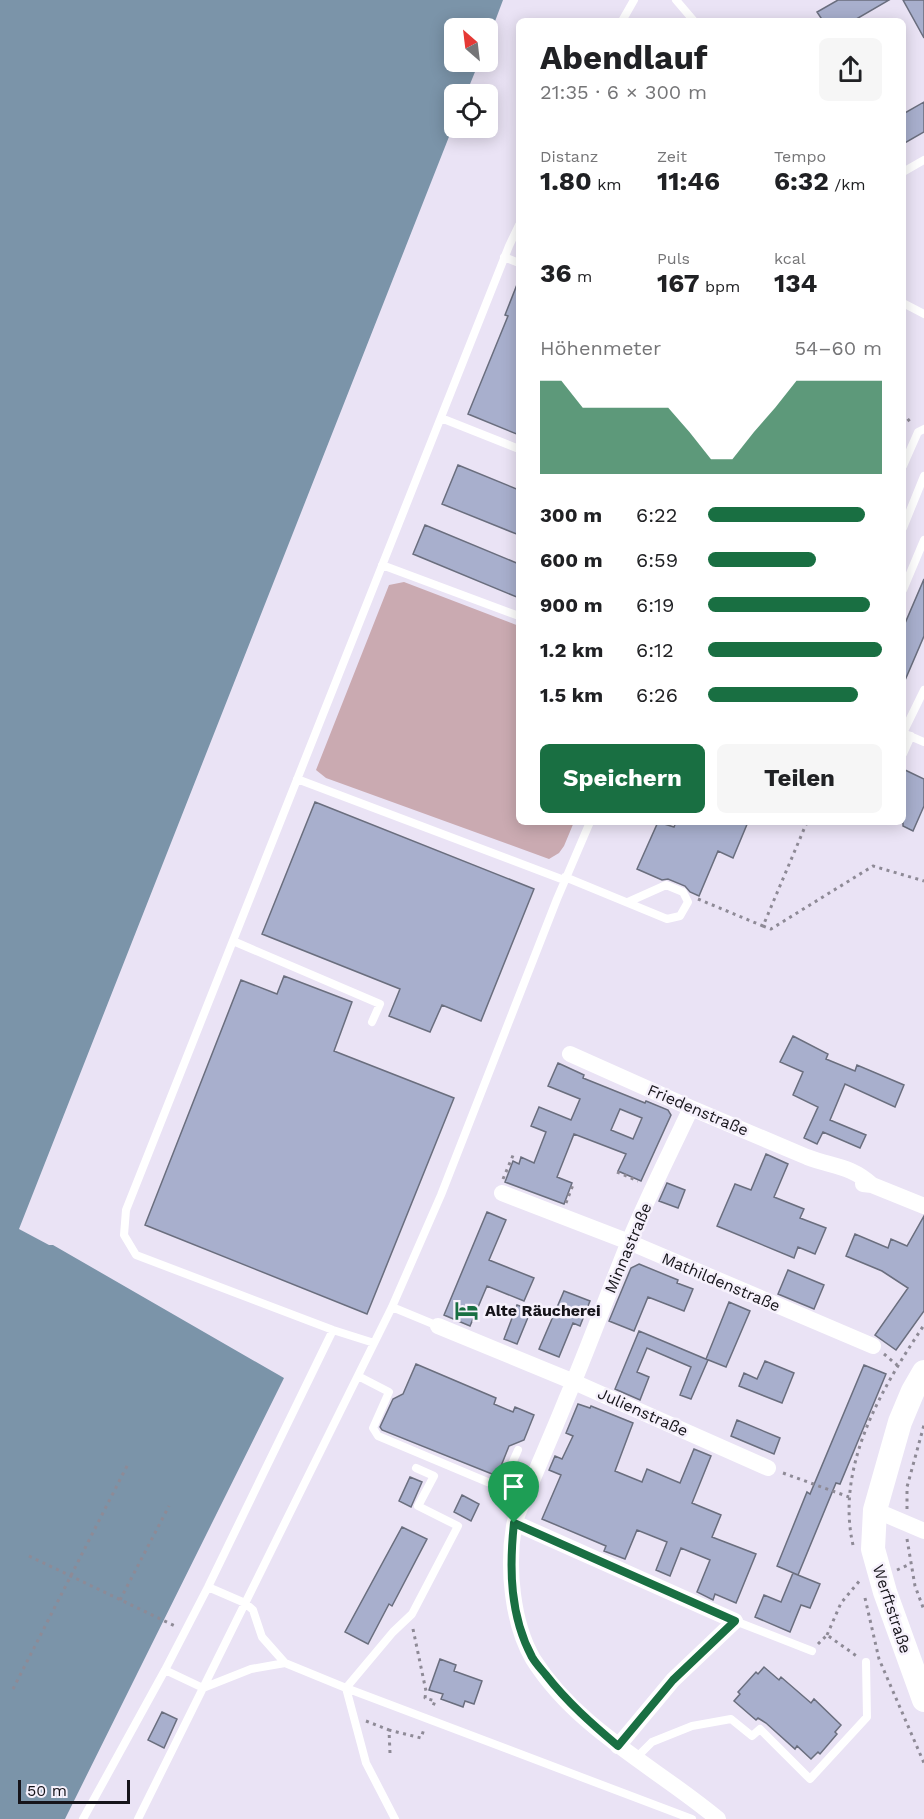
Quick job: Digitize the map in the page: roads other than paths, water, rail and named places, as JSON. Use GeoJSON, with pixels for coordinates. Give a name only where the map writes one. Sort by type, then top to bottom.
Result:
{"type":"FeatureCollection","features":[{"type":"Feature","properties":{"kind":"main road"},"geometry":{"type":"LineString","coordinates":[[875,1510],[900,1422],[924,1372]]}},
{"type":"Feature","properties":{"kind":"main road","name":"Werftstraße"},"geometry":{"type":"LineString","coordinates":[[875,1510],[879,1547],[924,1677]]}},
{"type":"Feature","properties":{"kind":"main road","name":"Werftstraße"},"geometry":{"type":"LineString","coordinates":[[875,1510],[873,1549],[880,1577],[924,1700]]}},
{"type":"Feature","properties":{"kind":"street","name":"Friedenstraße"},"geometry":{"type":"LineString","coordinates":[[570,1054],[691,1108],[826,1164],[840,1165],[859,1173],[872,1185],[924,1206]]}},
{"type":"Feature","properties":{"kind":"street","name":"Minnastraße"},"geometry":{"type":"LineString","coordinates":[[691,1108],[629,1242],[574,1382],[514,1523],[511,1583],[519,1623],[533,1658],[558,1690],[580,1713],[618,1746],[693,1798],[718,1819]]}},
{"type":"Feature","properties":{"kind":"street","name":"Mathildenstraße"},"geometry":{"type":"LineString","coordinates":[[502,1192],[629,1242],[873,1346]]}},
{"type":"Feature","properties":{"kind":"street","name":"Julienstraße"},"geometry":{"type":"LineString","coordinates":[[438,1326],[574,1382],[768,1468]]}},
{"type":"Feature","properties":{"kind":"street"},"geometry":{"type":"LineString","coordinates":[[875,1510],[924,1532]]}},
{"type":"Feature","properties":{"kind":"street"},"geometry":{"type":"LineString","coordinates":[[514,1523],[735,1621],[673,1680],[618,1746]]}},
{"type":"Feature","properties":{"kind":"lane"},"geometry":{"type":"LineString","coordinates":[[624,18],[634,0]]}},
{"type":"Feature","properties":{"kind":"lane"},"geometry":{"type":"LineString","coordinates":[[676,0],[691,18]]}},
{"type":"Feature","properties":{"kind":"lane"},"geometry":{"type":"LineString","coordinates":[[906,170],[924,160]]}},
{"type":"Feature","properties":{"kind":"lane"},"geometry":{"type":"LineString","coordinates":[[374,1343],[333,1330],[135,1255],[124,1235],[126,1210],[516,231]]}},
{"type":"Feature","properties":{"kind":"lane"},"geometry":{"type":"LineString","coordinates":[[509,246],[516,250]]}},
{"type":"Feature","properties":{"kind":"lane"},"geometry":{"type":"LineString","coordinates":[[504,257],[516,262]]}},
{"type":"Feature","properties":{"kind":"lane"},"geometry":{"type":"LineString","coordinates":[[906,305],[924,314]]}},
{"type":"Feature","properties":{"kind":"lane"},"geometry":{"type":"LineString","coordinates":[[441,418],[516,449]]}},
{"type":"Feature","properties":{"kind":"lane"},"geometry":{"type":"LineString","coordinates":[[906,459],[918,432],[924,429]]}},
{"type":"Feature","properties":{"kind":"lane"},"geometry":{"type":"LineString","coordinates":[[906,521],[924,476]]}},
{"type":"Feature","properties":{"kind":"lane"},"geometry":{"type":"LineString","coordinates":[[906,583],[924,540]]}},
{"type":"Feature","properties":{"kind":"lane"},"geometry":{"type":"LineString","coordinates":[[382,565],[516,615]]}},
{"type":"Feature","properties":{"kind":"lane"},"geometry":{"type":"LineString","coordinates":[[924,690],[906,734],[924,742]]}},
{"type":"Feature","properties":{"kind":"lane"},"geometry":{"type":"LineString","coordinates":[[297,779],[565,878],[667,919],[680,916],[688,902],[683,892],[666,885],[627,902]]}},
{"type":"Feature","properties":{"kind":"lane"},"geometry":{"type":"LineString","coordinates":[[138,1819],[392,1307],[441,1195],[565,878],[589,825]]}},
{"type":"Feature","properties":{"kind":"lane"},"geometry":{"type":"LineString","coordinates":[[233,941],[380,1004],[372,1022]]}},
{"type":"Feature","properties":{"kind":"lane"},"geometry":{"type":"LineString","coordinates":[[392,1307],[438,1326]]}},
{"type":"Feature","properties":{"kind":"lane"},"geometry":{"type":"LineString","coordinates":[[83,1819],[208,1587],[333,1330]]}},
{"type":"Feature","properties":{"kind":"lane"},"geometry":{"type":"LineString","coordinates":[[358,1376],[389,1392],[373,1428],[378,1436],[497,1486],[503,1484],[518,1450]]}},
{"type":"Feature","properties":{"kind":"lane"},"geometry":{"type":"LineString","coordinates":[[346,1688],[393,1632],[412,1614],[458,1526],[418,1506],[434,1476],[416,1468]]}},
{"type":"Feature","properties":{"kind":"lane"},"geometry":{"type":"LineString","coordinates":[[208,1587],[245,1603],[253,1610],[262,1637],[285,1663],[692,1819]]}},
{"type":"Feature","properties":{"kind":"lane"},"geometry":{"type":"LineString","coordinates":[[735,1621],[812,1651]]}},
{"type":"Feature","properties":{"kind":"lane"},"geometry":{"type":"LineString","coordinates":[[635,1759],[652,1742],[692,1726],[731,1719],[752,1736],[760,1730],[810,1779],[867,1717],[866,1662]]}},
{"type":"Feature","properties":{"kind":"lane"},"geometry":{"type":"LineString","coordinates":[[165,1670],[203,1688],[251,1669],[285,1663]]}},
{"type":"Feature","properties":{"kind":"lane"},"geometry":{"type":"LineString","coordinates":[[346,1688],[366,1763],[395,1819]]}},
{"type":"Feature","properties":{"kind":"water"},"geometry":{"type":"Polygon","coordinates":[[[0,0],[503,0],[496,18],[444,18],[444,72],[475,72],[470,84],[444,84],[444,138],[448,138],[19,1229],[53,1245],[284,1378],[65,1819],[0,1819],[0,0]]]}},
{"type":"Feature","properties":{"kind":"place","name":"Alte Räucherei"},"geometry":{"type":"Point","coordinates":[467,1310]}}]}
